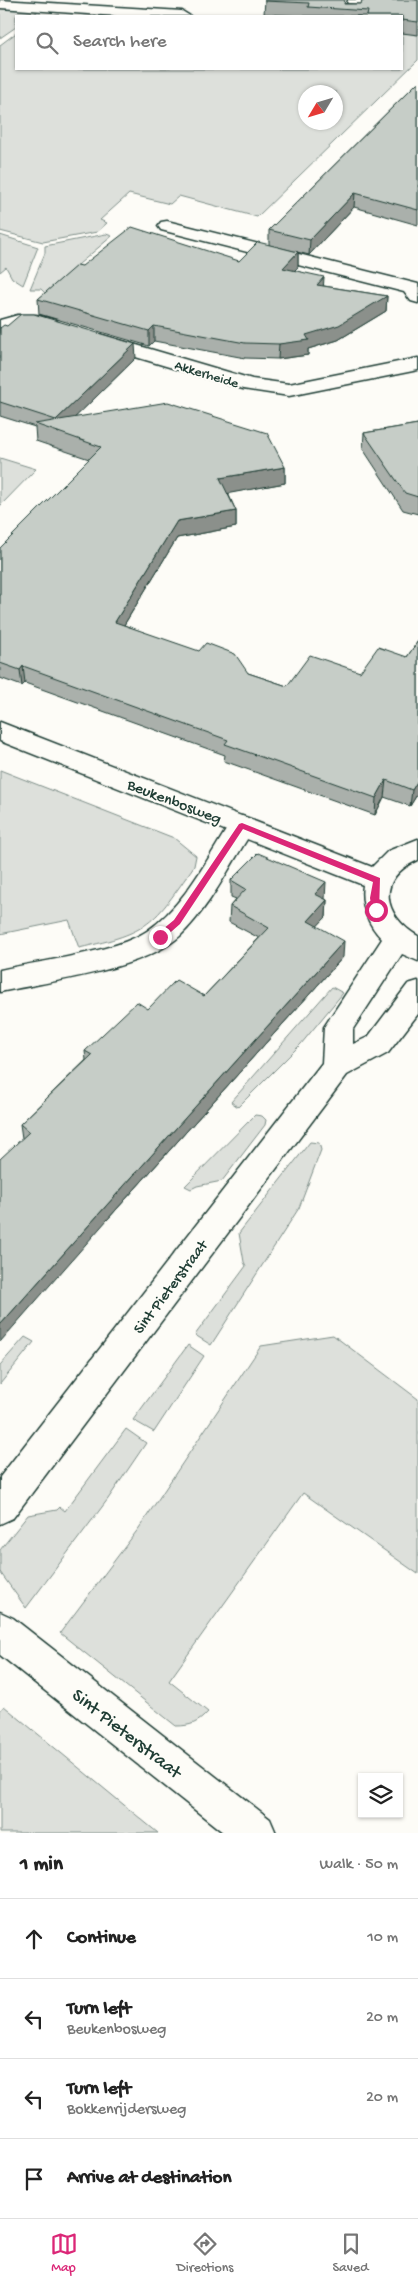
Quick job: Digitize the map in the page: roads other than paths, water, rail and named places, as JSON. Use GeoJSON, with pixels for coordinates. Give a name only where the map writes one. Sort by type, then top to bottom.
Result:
{"type":"FeatureCollection","features":[{"type":"Feature","properties":{"kind":"street"},"geometry":{"type":"LineString","coordinates":[[352,15],[355,0]]}},
{"type":"Feature","properties":{"kind":"street"},"geometry":{"type":"LineString","coordinates":[[0,4],[167,15]]}},
{"type":"Feature","properties":{"kind":"street"},"geometry":{"type":"LineString","coordinates":[[167,226],[416,289]]}},
{"type":"Feature","properties":{"kind":"street","name":"Akkerheide"},"geometry":{"type":"LineString","coordinates":[[0,326],[20,320],[37,320],[250,386],[288,390],[418,364]]}},
{"type":"Feature","properties":{"kind":"street","name":"Beukenbosweg"},"geometry":{"type":"LineString","coordinates":[[0,731],[377,880]]}},
{"type":"Feature","properties":{"kind":"street"},"geometry":{"type":"LineString","coordinates":[[0,981],[124,954],[143,947],[160,937],[177,922],[242,826]]}},
{"type":"Feature","properties":{"kind":"street"},"geometry":{"type":"LineString","coordinates":[[337,1066],[339,1026],[408,944],[384,925],[376,910],[374,898],[377,880],[396,859],[418,849]]}},
{"type":"Feature","properties":{"kind":"street","name":"Sint Pieterstraat"},"geometry":{"type":"LineString","coordinates":[[0,1506],[337,1066],[378,1045],[418,992]]}},
{"type":"Feature","properties":{"kind":"street","name":"Sint Pieterstraat"},"geometry":{"type":"LineString","coordinates":[[0,1631],[256,1833]]}}]}
